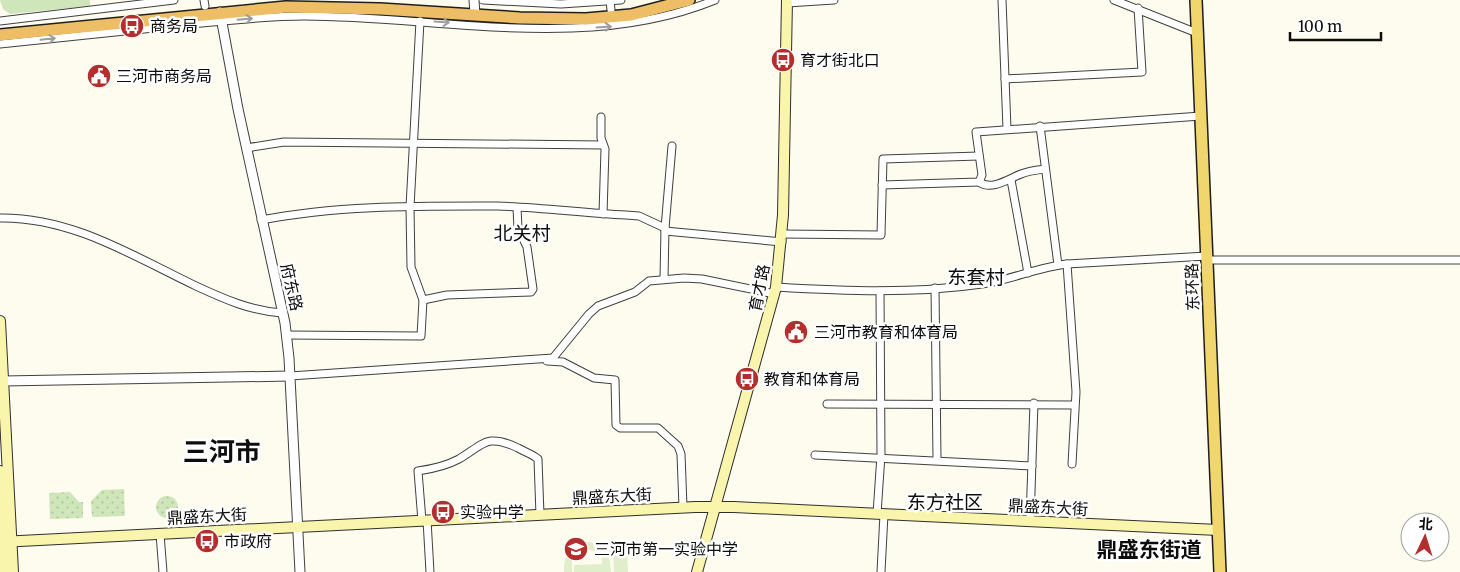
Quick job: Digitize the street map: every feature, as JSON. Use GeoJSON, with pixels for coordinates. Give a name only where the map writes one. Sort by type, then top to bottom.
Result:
{"type":"FeatureCollection","features":[{"type":"Feature","properties":{"kind":"highway"},"geometry":{"type":"LineString","coordinates":[[0,28],[154,5],[286,0]]}},
{"type":"Feature","properties":{"kind":"highway"},"geometry":{"type":"LineString","coordinates":[[322,0],[477,6],[561,12],[611,4],[663,0]]}},
{"type":"Feature","properties":{"kind":"highway"},"geometry":{"type":"LineString","coordinates":[[0,35],[221,17],[307,7],[477,6],[553,20],[612,18],[649,11],[689,0]]}},
{"type":"Feature","properties":{"kind":"main road","name":"东环路"},"geometry":{"type":"LineString","coordinates":[[1196,0],[1227,572]]}},
{"type":"Feature","properties":{"kind":"main road","name":"东环路"},"geometry":{"type":"LineString","coordinates":[[1203,0],[1220,572]]}},
{"type":"Feature","properties":{"kind":"main road","name":"育才路"},"geometry":{"type":"LineString","coordinates":[[697,572],[775,290],[782,238],[787,2]]}},
{"type":"Feature","properties":{"kind":"main road"},"geometry":{"type":"LineString","coordinates":[[0,321],[3,381],[5,572]]}},
{"type":"Feature","properties":{"kind":"main road"},"geometry":{"type":"LineString","coordinates":[[0,471],[6,542],[13,572]]}},
{"type":"Feature","properties":{"kind":"main road","name":"鼎盛东大街"},"geometry":{"type":"LineString","coordinates":[[6,542],[714,507],[1218,530]]}},
{"type":"Feature","properties":{"kind":"street"},"geometry":{"type":"LineString","coordinates":[[0,20],[154,5],[174,0]]}},
{"type":"Feature","properties":{"kind":"street"},"geometry":{"type":"LineString","coordinates":[[611,4],[621,0]]}},
{"type":"Feature","properties":{"kind":"street"},"geometry":{"type":"LineString","coordinates":[[0,44],[221,17],[306,16],[553,29],[613,27],[674,14],[715,0]]}},
{"type":"Feature","properties":{"kind":"street"},"geometry":{"type":"LineString","coordinates":[[787,2],[834,0]]}},
{"type":"Feature","properties":{"kind":"street"},"geometry":{"type":"LineString","coordinates":[[1002,0],[1007,129]]}},
{"type":"Feature","properties":{"kind":"street"},"geometry":{"type":"LineString","coordinates":[[1114,0],[1197,33]]}},
{"type":"Feature","properties":{"kind":"street"},"geometry":{"type":"LineString","coordinates":[[1005,79],[1142,72],[1138,8]]}},
{"type":"Feature","properties":{"kind":"street","name":"府东路"},"geometry":{"type":"LineString","coordinates":[[221,17],[246,148],[286,335],[290,376],[300,572]]}},
{"type":"Feature","properties":{"kind":"street"},"geometry":{"type":"LineString","coordinates":[[286,335],[421,336],[423,300],[411,267],[410,207],[420,21]]}},
{"type":"Feature","properties":{"kind":"street"},"geometry":{"type":"LineString","coordinates":[[979,182],[982,175],[976,132],[1201,116]]}},
{"type":"Feature","properties":{"kind":"street"},"geometry":{"type":"LineString","coordinates":[[601,117],[603,214]]}},
{"type":"Feature","properties":{"kind":"street"},"geometry":{"type":"LineString","coordinates":[[1040,126],[1058,265]]}},
{"type":"Feature","properties":{"kind":"street"},"geometry":{"type":"LineString","coordinates":[[246,148],[284,142],[412,142],[603,146]]}},
{"type":"Feature","properties":{"kind":"street"},"geometry":{"type":"LineString","coordinates":[[664,279],[665,229],[672,146]]}},
{"type":"Feature","properties":{"kind":"street"},"geometry":{"type":"LineString","coordinates":[[261,220],[296,213],[410,207],[517,208],[639,216],[665,229],[782,238],[881,235],[883,159],[979,156]]}},
{"type":"Feature","properties":{"kind":"street"},"geometry":{"type":"LineString","coordinates":[[882,185],[979,182],[991,185],[1011,180],[1024,173],[1045,168]]}},
{"type":"Feature","properties":{"kind":"street"},"geometry":{"type":"LineString","coordinates":[[1011,180],[1028,273]]}},
{"type":"Feature","properties":{"kind":"street"},"geometry":{"type":"LineString","coordinates":[[423,300],[447,295],[531,292],[527,247],[519,231],[517,208]]}},
{"type":"Feature","properties":{"kind":"street"},"geometry":{"type":"LineString","coordinates":[[0,218],[21,218],[56,224],[99,238],[225,300],[247,308],[282,313]]}},
{"type":"Feature","properties":{"kind":"street"},"geometry":{"type":"LineString","coordinates":[[3,381],[290,376],[553,358],[589,314],[598,306],[635,292],[649,281],[664,279],[702,279],[775,290],[880,291],[983,284],[1067,264],[1210,259],[1460,260]]}},
{"type":"Feature","properties":{"kind":"street"},"geometry":{"type":"LineString","coordinates":[[1067,264],[1076,392],[1072,464]]}},
{"type":"Feature","properties":{"kind":"street"},"geometry":{"type":"LineString","coordinates":[[935,288],[937,460]]}},
{"type":"Feature","properties":{"kind":"street"},"geometry":{"type":"LineString","coordinates":[[880,291],[881,572]]}},
{"type":"Feature","properties":{"kind":"street"},"geometry":{"type":"LineString","coordinates":[[545,359],[563,362],[594,378],[615,380],[616,425],[620,428],[658,428],[678,446],[681,454],[683,508]]}},
{"type":"Feature","properties":{"kind":"street"},"geometry":{"type":"LineString","coordinates":[[827,404],[1034,403],[1074,405]]}},
{"type":"Feature","properties":{"kind":"street"},"geometry":{"type":"LineString","coordinates":[[1030,521],[1034,403]]}},
{"type":"Feature","properties":{"kind":"street"},"geometry":{"type":"LineString","coordinates":[[430,572],[418,471],[445,465],[460,458],[475,446],[494,441],[506,442],[538,459],[540,515]]}},
{"type":"Feature","properties":{"kind":"street"},"geometry":{"type":"LineString","coordinates":[[815,454],[1032,466]]}},
{"type":"Feature","properties":{"kind":"street"},"geometry":{"type":"LineString","coordinates":[[160,534],[163,572]]}},
{"type":"Feature","properties":{"kind":"green space"},"geometry":{"type":"Polygon","coordinates":[[[0,0],[90,0],[90,6],[10,14],[3,9],[0,0]]]}},
{"type":"Feature","properties":{"kind":"green space"},"geometry":{"type":"Polygon","coordinates":[[[124,489],[125,516],[92,517],[91,501],[102,490],[124,489]]]}},
{"type":"Feature","properties":{"kind":"green space"},"geometry":{"type":"Polygon","coordinates":[[[70,492],[79,502],[83,502],[83,518],[50,519],[49,493],[70,492]]]}},
{"type":"Feature","properties":{"kind":"green space"},"geometry":{"type":"Polygon","coordinates":[[[167,496],[175,499],[178,507],[175,515],[167,518],[159,515],[156,507],[159,499],[167,496]]]}},
{"type":"Feature","properties":{"kind":"green space"},"geometry":{"type":"Polygon","coordinates":[[[587,542],[603,547],[610,560],[611,572],[574,572],[574,565],[602,564],[603,568],[601,556],[594,551],[586,550],[579,552],[572,558],[572,572],[564,572],[568,551],[575,545],[587,542]]]}},
{"type":"Feature","properties":{"kind":"green space"},"geometry":{"type":"Polygon","coordinates":[[[613,552],[627,552],[628,572],[614,572],[613,552]]]}},
{"type":"Feature","properties":{"kind":"place","name":"商务局"},"geometry":{"type":"Point","coordinates":[132,26]}},
{"type":"Feature","properties":{"kind":"place","name":"育才街北口"},"geometry":{"type":"Point","coordinates":[783,60]}},
{"type":"Feature","properties":{"kind":"place","name":"三河市商务局"},"geometry":{"type":"Point","coordinates":[99,76]}},
{"type":"Feature","properties":{"kind":"place","name":"三河市教育和体育局"},"geometry":{"type":"Point","coordinates":[796,332]}},
{"type":"Feature","properties":{"kind":"place","name":"教育和体育局"},"geometry":{"type":"Point","coordinates":[747,379]}},
{"type":"Feature","properties":{"kind":"place","name":"实验中学"},"geometry":{"type":"Point","coordinates":[443,512]}},
{"type":"Feature","properties":{"kind":"place","name":"市政府"},"geometry":{"type":"Point","coordinates":[207,541]}},
{"type":"Feature","properties":{"kind":"place","name":"三河市第一实验中学"},"geometry":{"type":"Point","coordinates":[576,549]}},
{"type":"Feature","properties":{"kind":"district","name":"北关村"},"geometry":{"type":"Point","coordinates":[522,233]}},
{"type":"Feature","properties":{"kind":"district","name":"东套村"},"geometry":{"type":"Point","coordinates":[976,277]}},
{"type":"Feature","properties":{"kind":"district","name":"三河市"},"geometry":{"type":"Point","coordinates":[222,452]}},
{"type":"Feature","properties":{"kind":"district","name":"东方社区"},"geometry":{"type":"Point","coordinates":[945,502]}},
{"type":"Feature","properties":{"kind":"district","name":"鼎盛东街道"},"geometry":{"type":"Point","coordinates":[1149,550]}}]}
